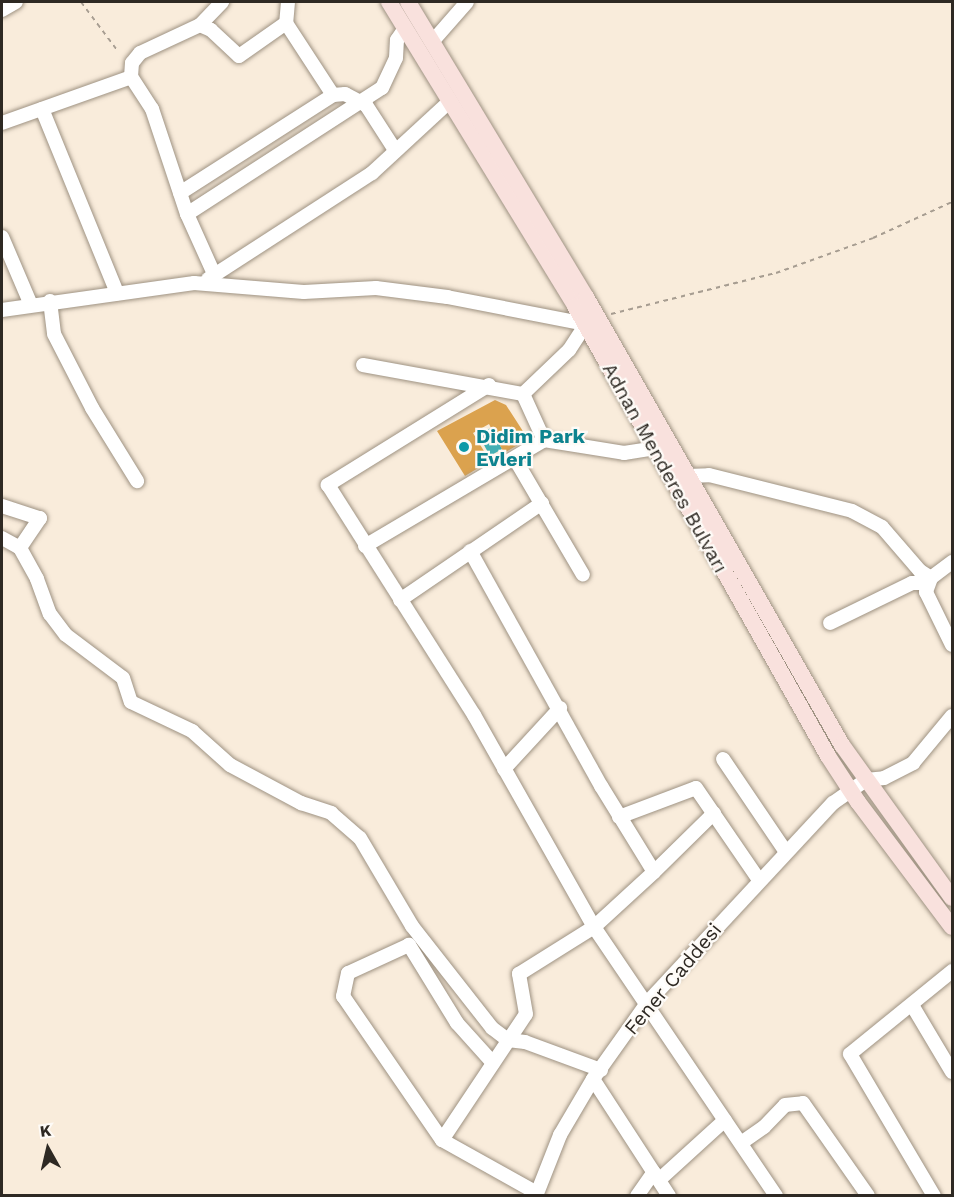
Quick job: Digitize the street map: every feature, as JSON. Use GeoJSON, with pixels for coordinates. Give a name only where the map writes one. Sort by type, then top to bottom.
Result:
{"type":"FeatureCollection","features":[{"type":"Feature","properties":{"kind":"main road","name":"Adnan Menderes Bulvarı"},"geometry":{"type":"LineString","coordinates":[[389,2],[592,321],[654,448],[769,656],[850,791],[952,927]]}},
{"type":"Feature","properties":{"kind":"main road","name":"Adnan Menderes Bulvarı"},"geometry":{"type":"LineString","coordinates":[[408,2],[592,321],[866,780],[952,898]]}},
{"type":"Feature","properties":{"kind":"street"},"geometry":{"type":"LineString","coordinates":[[2,10],[16,2]]}},
{"type":"Feature","properties":{"kind":"street"},"geometry":{"type":"LineString","coordinates":[[214,274],[187,214],[152,109],[131,77],[132,63],[140,53],[200,25],[222,2]]}},
{"type":"Feature","properties":{"kind":"street"},"geometry":{"type":"LineString","coordinates":[[288,2],[286,23],[333,95]]}},
{"type":"Feature","properties":{"kind":"street"},"geometry":{"type":"LineString","coordinates":[[432,42],[467,2]]}},
{"type":"Feature","properties":{"kind":"street"},"geometry":{"type":"LineString","coordinates":[[200,25],[211,30],[238,56],[286,23]]}},
{"type":"Feature","properties":{"kind":"street"},"geometry":{"type":"LineString","coordinates":[[187,214],[386,84],[396,58],[397,40],[405,28]]}},
{"type":"Feature","properties":{"kind":"street"},"geometry":{"type":"LineString","coordinates":[[2,123],[131,77]]}},
{"type":"Feature","properties":{"kind":"street"},"geometry":{"type":"LineString","coordinates":[[180,193],[333,95],[345,94],[360,101],[395,150]]}},
{"type":"Feature","properties":{"kind":"street"},"geometry":{"type":"LineString","coordinates":[[202,284],[214,274],[372,173],[450,101]]}},
{"type":"Feature","properties":{"kind":"street"},"geometry":{"type":"LineString","coordinates":[[42,109],[117,293]]}},
{"type":"Feature","properties":{"kind":"street"},"geometry":{"type":"LineString","coordinates":[[2,237],[31,305]]}},
{"type":"Feature","properties":{"kind":"street"},"geometry":{"type":"LineString","coordinates":[[2,310],[117,293],[202,284],[304,292],[376,288],[447,297],[592,321],[569,350],[524,394]]}},
{"type":"Feature","properties":{"kind":"street"},"geometry":{"type":"LineString","coordinates":[[50,302],[54,334],[92,408],[137,481]]}},
{"type":"Feature","properties":{"kind":"street"},"geometry":{"type":"LineString","coordinates":[[363,365],[489,385],[524,394]]}},
{"type":"Feature","properties":{"kind":"street"},"geometry":{"type":"LineString","coordinates":[[489,385],[328,485],[504,769],[594,927],[776,1196]]}},
{"type":"Feature","properties":{"kind":"street"},"geometry":{"type":"LineString","coordinates":[[524,394],[544,440]]}},
{"type":"Feature","properties":{"kind":"street"},"geometry":{"type":"LineString","coordinates":[[365,546],[544,440],[624,453],[654,448]]}},
{"type":"Feature","properties":{"kind":"street"},"geometry":{"type":"LineString","coordinates":[[515,459],[583,575]]}},
{"type":"Feature","properties":{"kind":"street"},"geometry":{"type":"LineString","coordinates":[[686,476],[709,475],[852,511],[882,528],[929,581],[928,599],[952,645]]}},
{"type":"Feature","properties":{"kind":"street"},"geometry":{"type":"LineString","coordinates":[[400,600],[542,503]]}},
{"type":"Feature","properties":{"kind":"street"},"geometry":{"type":"LineString","coordinates":[[2,506],[40,518],[20,548]]}},
{"type":"Feature","properties":{"kind":"street"},"geometry":{"type":"LineString","coordinates":[[2,538],[20,548],[37,579],[50,614],[66,635],[123,678],[131,702],[192,731],[230,765],[301,803],[331,813],[360,838],[412,926],[492,1028],[508,1040],[525,1042],[597,1074],[669,1196]]}},
{"type":"Feature","properties":{"kind":"street"},"geometry":{"type":"LineString","coordinates":[[470,551],[619,817],[654,872]]}},
{"type":"Feature","properties":{"kind":"street"},"geometry":{"type":"LineString","coordinates":[[830,622],[912,583],[929,581],[952,562]]}},
{"type":"Feature","properties":{"kind":"street"},"geometry":{"type":"LineString","coordinates":[[504,769],[560,708]]}},
{"type":"Feature","properties":{"kind":"street","name":"Fener Caddesi"},"geometry":{"type":"LineString","coordinates":[[536,1194],[560,1135],[597,1074],[647,1003],[833,803],[866,780],[884,778],[912,763],[952,716]]}},
{"type":"Feature","properties":{"kind":"street"},"geometry":{"type":"LineString","coordinates":[[723,759],[786,852]]}},
{"type":"Feature","properties":{"kind":"street"},"geometry":{"type":"LineString","coordinates":[[619,817],[696,788],[759,880]]}},
{"type":"Feature","properties":{"kind":"street"},"geometry":{"type":"LineString","coordinates":[[442,1140],[526,1014],[519,974],[594,927],[714,813]]}},
{"type":"Feature","properties":{"kind":"street"},"geometry":{"type":"LineString","coordinates":[[493,1063],[457,1023],[410,945],[348,973],[343,996],[442,1140],[536,1194]]}},
{"type":"Feature","properties":{"kind":"street"},"geometry":{"type":"LineString","coordinates":[[425,968],[438,957]]}},
{"type":"Feature","properties":{"kind":"street"},"geometry":{"type":"LineString","coordinates":[[934,1196],[850,1054],[952,971]]}},
{"type":"Feature","properties":{"kind":"street"},"geometry":{"type":"LineString","coordinates":[[912,1005],[952,1072]]}},
{"type":"Feature","properties":{"kind":"street"},"geometry":{"type":"LineString","coordinates":[[741,1143],[764,1127],[785,1105],[803,1103],[868,1196]]}},
{"type":"Feature","properties":{"kind":"street"},"geometry":{"type":"LineString","coordinates":[[637,1196],[656,1176],[725,1120]]}},
{"type":"Feature","properties":{"kind":"path"},"geometry":{"type":"LineString","coordinates":[[81,2],[117,50]]}},
{"type":"Feature","properties":{"kind":"path"},"geometry":{"type":"LineString","coordinates":[[592,321],[776,273],[873,237],[952,202]]}},
{"type":"Feature","properties":{"kind":"water"},"geometry":{"type":"Polygon","coordinates":[[[491,428],[502,449],[490,456],[478,434],[491,428]]]}},
{"type":"Feature","properties":{"kind":"building"},"geometry":{"type":"Polygon","coordinates":[[[495,400],[506,405],[528,439],[504,453],[489,424],[473,433],[490,461],[465,476],[437,431],[495,400]]]}},
{"type":"Feature","properties":{"kind":"place","name":"Didim Park Evleri"},"geometry":{"type":"Point","coordinates":[464,447]}}]}
